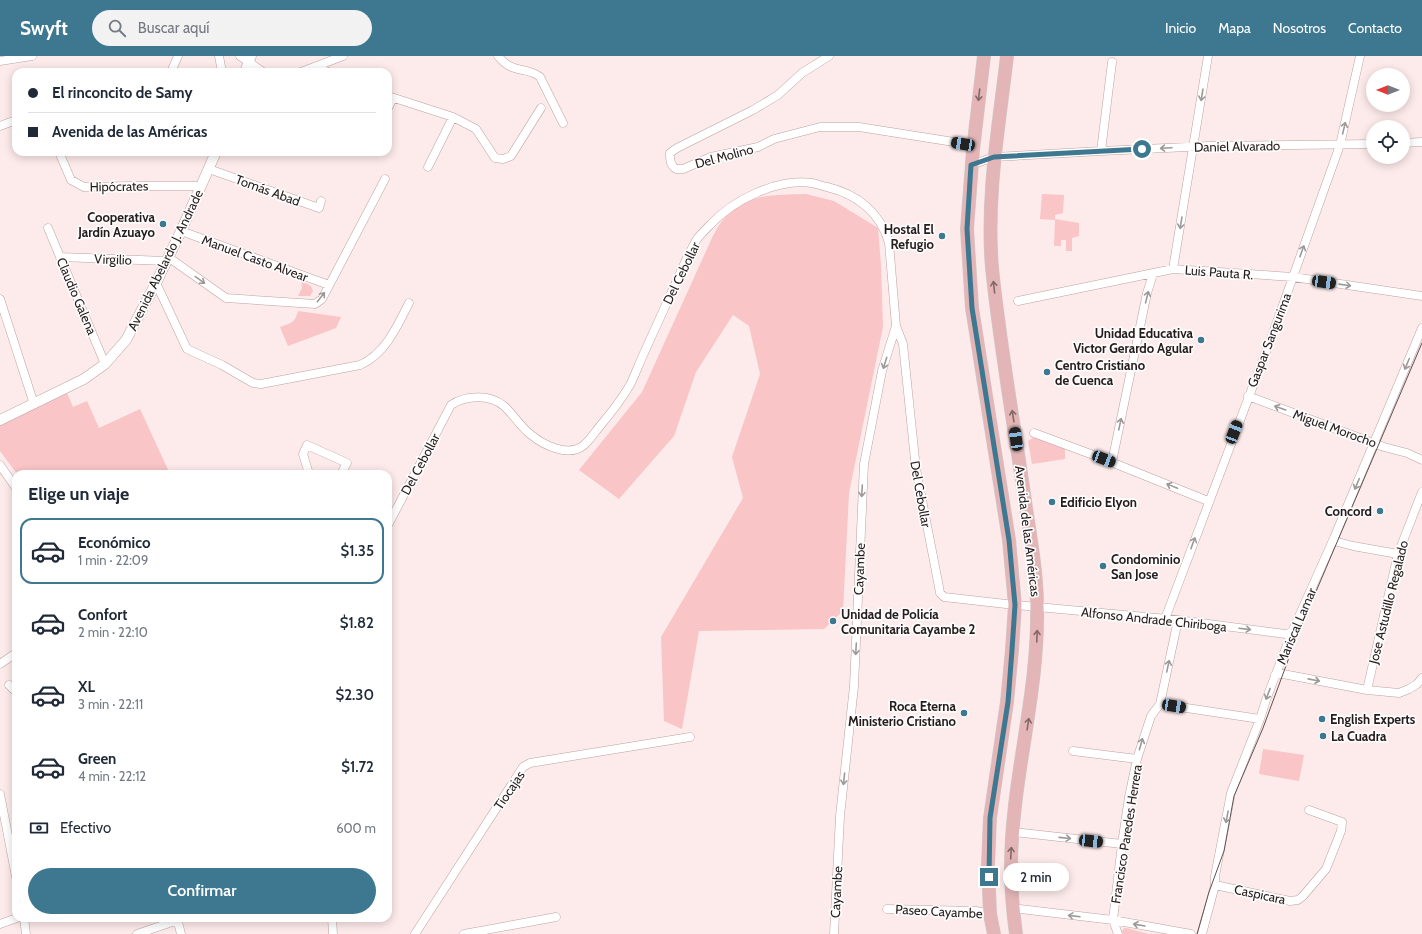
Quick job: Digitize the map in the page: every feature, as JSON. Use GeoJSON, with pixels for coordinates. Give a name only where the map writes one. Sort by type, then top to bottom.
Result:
{"type":"FeatureCollection","features":[{"type":"Feature","properties":{"kind":"main road","name":"Avenida de las Américas"},"geometry":{"type":"LineString","coordinates":[[984,56],[971,165],[967,229],[972,308],[1009,540],[1015,605],[1008,702],[990,818],[988,865],[990,914],[994,934]]}},
{"type":"Feature","properties":{"kind":"main road","name":"Avenida de las Américas"},"geometry":{"type":"LineString","coordinates":[[1007,56],[994,157],[992,195],[992,265],[996,307],[1030,538],[1036,584],[1037,607],[1036,652],[1013,832],[1011,867],[1012,908],[1016,934]]}},
{"type":"Feature","properties":{"kind":"street"},"geometry":{"type":"LineString","coordinates":[[0,61],[32,56]]}},
{"type":"Feature","properties":{"kind":"street"},"geometry":{"type":"LineString","coordinates":[[174,68],[178,56]]}},
{"type":"Feature","properties":{"kind":"street"},"geometry":{"type":"LineString","coordinates":[[219,56],[221,68]]}},
{"type":"Feature","properties":{"kind":"street"},"geometry":{"type":"LineString","coordinates":[[313,68],[344,56]]}},
{"type":"Feature","properties":{"kind":"street"},"geometry":{"type":"LineString","coordinates":[[498,56],[506,65],[536,74],[540,77],[563,123]]}},
{"type":"Feature","properties":{"kind":"street","name":"Del Molino"},"geometry":{"type":"LineString","coordinates":[[829,56],[802,73],[778,95],[753,110],[677,148],[670,153],[671,162],[676,169],[683,169],[711,157],[758,148],[774,139],[820,126],[859,128],[973,145]]}},
{"type":"Feature","properties":{"kind":"street"},"geometry":{"type":"LineString","coordinates":[[1172,269],[1194,147],[1208,56]]}},
{"type":"Feature","properties":{"kind":"street","name":"Gaspar Sangurima"},"geometry":{"type":"LineString","coordinates":[[1165,619],[1293,277],[1340,145],[1360,56]]}},
{"type":"Feature","properties":{"kind":"street"},"geometry":{"type":"LineString","coordinates":[[246,68],[247,58]]}},
{"type":"Feature","properties":{"kind":"street"},"geometry":{"type":"LineString","coordinates":[[247,58],[258,68]]}},
{"type":"Feature","properties":{"kind":"street"},"geometry":{"type":"LineString","coordinates":[[1101,151],[1112,62]]}},
{"type":"Feature","properties":{"kind":"street"},"geometry":{"type":"LineString","coordinates":[[392,98],[453,117],[476,129],[495,158],[503,160],[511,156],[541,108]]}},
{"type":"Feature","properties":{"kind":"street"},"geometry":{"type":"LineString","coordinates":[[428,167],[453,117]]}},
{"type":"Feature","properties":{"kind":"street"},"geometry":{"type":"LineString","coordinates":[[0,126],[12,122]]}},
{"type":"Feature","properties":{"kind":"street"},"geometry":{"type":"LineString","coordinates":[[1410,143],[1422,142]]}},
{"type":"Feature","properties":{"kind":"street","name":"Daniel Alvarado"},"geometry":{"type":"LineString","coordinates":[[971,165],[994,157],[1101,151],[1194,147],[1366,144]]}},
{"type":"Feature","properties":{"kind":"street","name":"Hipócrates"},"geometry":{"type":"LineString","coordinates":[[61,156],[71,180],[84,187],[200,186]]}},
{"type":"Feature","properties":{"kind":"street","name":"Avenida Abelardo J. Andrade"},"geometry":{"type":"LineString","coordinates":[[0,420],[84,378],[105,364],[126,340],[181,231],[214,156]]}},
{"type":"Feature","properties":{"kind":"street","name":"Tomás Abad"},"geometry":{"type":"LineString","coordinates":[[209,169],[318,208],[322,201]]}},
{"type":"Feature","properties":{"kind":"street"},"geometry":{"type":"LineString","coordinates":[[167,259],[221,296],[233,299],[315,304],[322,299],[385,179]]}},
{"type":"Feature","properties":{"kind":"street","name":"Del Cebollar"},"geometry":{"type":"LineString","coordinates":[[392,518],[451,405],[457,401],[477,397],[495,401],[504,406],[531,435],[560,450],[577,450],[584,445],[615,408],[630,384],[680,273],[698,238],[715,219],[732,205],[752,194],[768,188],[791,184],[811,183],[832,188],[865,205],[874,212],[886,231],[889,243],[896,326],[903,344],[916,469],[940,593],[944,597],[1015,605]]}},
{"type":"Feature","properties":{"kind":"street","name":"Claudio Galena"},"geometry":{"type":"LineString","coordinates":[[48,228],[105,364]]}},
{"type":"Feature","properties":{"kind":"street","name":"Manuel Casto Alvear"},"geometry":{"type":"LineString","coordinates":[[181,231],[329,285]]}},
{"type":"Feature","properties":{"kind":"street","name":"Virgilio"},"geometry":{"type":"LineString","coordinates":[[60,257],[167,259]]}},
{"type":"Feature","properties":{"kind":"street","name":"Luis Pauta R."},"geometry":{"type":"LineString","coordinates":[[1018,301],[1172,269],[1293,277],[1422,296]]}},
{"type":"Feature","properties":{"kind":"street"},"geometry":{"type":"LineString","coordinates":[[1112,462],[1147,293],[1153,274]]}},
{"type":"Feature","properties":{"kind":"street"},"geometry":{"type":"LineString","coordinates":[[156,282],[188,349],[222,364],[253,383],[261,384],[360,366],[369,361],[379,352],[394,332],[409,303]]}},
{"type":"Feature","properties":{"kind":"street"},"geometry":{"type":"LineString","coordinates":[[0,299],[34,404]]}},
{"type":"Feature","properties":{"kind":"street","name":"Cayambe"},"geometry":{"type":"LineString","coordinates":[[834,934],[840,816],[854,686],[864,464],[882,371],[896,326]]}},
{"type":"Feature","properties":{"kind":"street","name":"Mariscal Lamar"},"geometry":{"type":"LineString","coordinates":[[1202,934],[1215,885],[1215,876],[1231,793],[1292,632],[1334,538],[1422,328]]}},
{"type":"Feature","properties":{"kind":"street","name":"Miguel Morocho"},"geometry":{"type":"LineString","coordinates":[[1248,396],[1384,447],[1407,453],[1422,460]]}},
{"type":"Feature","properties":{"kind":"street"},"geometry":{"type":"LineString","coordinates":[[1034,433],[1112,462],[1208,501]]}},
{"type":"Feature","properties":{"kind":"street"},"geometry":{"type":"LineString","coordinates":[[308,470],[303,454],[307,445],[347,463],[343,470]]}},
{"type":"Feature","properties":{"kind":"street"},"geometry":{"type":"LineString","coordinates":[[0,465],[12,482]]}},
{"type":"Feature","properties":{"kind":"street","name":"Jose Astudillo Regalado"},"geometry":{"type":"LineString","coordinates":[[1367,690],[1398,554],[1422,492]]}},
{"type":"Feature","properties":{"kind":"street"},"geometry":{"type":"LineString","coordinates":[[1334,538],[1338,542],[1353,546],[1398,554]]}},
{"type":"Feature","properties":{"kind":"street","name":"Alfonso Andrade Chiriboga"},"geometry":{"type":"LineString","coordinates":[[1015,605],[1178,620],[1286,634],[1292,632]]}},
{"type":"Feature","properties":{"kind":"street","name":"Francisco Paredes Herrera"},"geometry":{"type":"LineString","coordinates":[[1113,920],[1129,797],[1137,759],[1150,716],[1160,704],[1178,620]]}},
{"type":"Feature","properties":{"kind":"street"},"geometry":{"type":"LineString","coordinates":[[0,664],[12,656]]}},
{"type":"Feature","properties":{"kind":"street"},"geometry":{"type":"LineString","coordinates":[[1275,675],[1283,674],[1367,690],[1399,693],[1417,684],[1422,678]]}},
{"type":"Feature","properties":{"kind":"street"},"geometry":{"type":"LineString","coordinates":[[9,685],[12,688]]}},
{"type":"Feature","properties":{"kind":"street"},"geometry":{"type":"LineString","coordinates":[[1160,704],[1260,719]]}},
{"type":"Feature","properties":{"kind":"street","name":"Tiocajas"},"geometry":{"type":"LineString","coordinates":[[415,934],[523,767],[530,763],[690,737]]}},
{"type":"Feature","properties":{"kind":"street"},"geometry":{"type":"LineString","coordinates":[[1073,751],[1137,759]]}},
{"type":"Feature","properties":{"kind":"street"},"geometry":{"type":"LineString","coordinates":[[0,794],[12,856]]}},
{"type":"Feature","properties":{"kind":"street","name":"Caspicara"},"geometry":{"type":"LineString","coordinates":[[1215,885],[1290,901],[1298,900],[1326,868],[1341,831],[1342,822],[1309,810]]}},
{"type":"Feature","properties":{"kind":"street"},"geometry":{"type":"LineString","coordinates":[[1013,832],[1122,844]]}},
{"type":"Feature","properties":{"kind":"street"},"geometry":{"type":"LineString","coordinates":[[1012,908],[1113,920],[1191,934]]}},
{"type":"Feature","properties":{"kind":"street","name":"Paseo Cayambe"},"geometry":{"type":"LineString","coordinates":[[887,909],[976,911],[990,914]]}},
{"type":"Feature","properties":{"kind":"street"},"geometry":{"type":"LineString","coordinates":[[464,934],[556,917]]}},
{"type":"Feature","properties":{"kind":"street"},"geometry":{"type":"LineString","coordinates":[[0,924],[12,920]]}},
{"type":"Feature","properties":{"kind":"street"},"geometry":{"type":"LineString","coordinates":[[1113,920],[1118,934]]}},
{"type":"Feature","properties":{"kind":"street"},"geometry":{"type":"LineString","coordinates":[[24,922],[26,934]]}},
{"type":"Feature","properties":{"kind":"street"},"geometry":{"type":"LineString","coordinates":[[138,934],[170,922]]}},
{"type":"Feature","properties":{"kind":"street"},"geometry":{"type":"LineString","coordinates":[[179,922],[181,934]]}},
{"type":"Feature","properties":{"kind":"street"},"geometry":{"type":"LineString","coordinates":[[332,922],[333,934]]}},
{"type":"Feature","properties":{"kind":"shaded area"},"geometry":{"type":"Polygon","coordinates":[[[806,194],[834,201],[878,228],[883,327],[849,493],[843,611],[824,629],[699,631],[682,729],[664,721],[661,637],[743,498],[732,457],[760,374],[749,326],[733,315],[696,372],[674,436],[619,499],[579,470],[642,392],[712,238],[722,221],[740,205],[750,200],[760,197],[806,194]]]}},
{"type":"Feature","properties":{"kind":"shaded area"},"geometry":{"type":"Polygon","coordinates":[[[1042,194],[1064,195],[1063,213],[1055,215],[1055,219],[1079,223],[1079,236],[1072,238],[1072,251],[1066,251],[1066,240],[1061,240],[1061,246],[1054,246],[1055,220],[1040,219],[1042,194]]]}},
{"type":"Feature","properties":{"kind":"shaded area"},"geometry":{"type":"Polygon","coordinates":[[[301,281],[311,286],[313,291],[310,296],[298,296],[302,288],[301,281]]]}},
{"type":"Feature","properties":{"kind":"shaded area"},"geometry":{"type":"Polygon","coordinates":[[[298,311],[341,317],[336,328],[288,346],[280,327],[292,322],[298,311]]]}},
{"type":"Feature","properties":{"kind":"shaded area"},"geometry":{"type":"Polygon","coordinates":[[[67,393],[73,407],[87,401],[99,428],[140,409],[168,470],[14,470],[0,451],[0,425],[67,393]]]}},
{"type":"Feature","properties":{"kind":"shaded area"},"geometry":{"type":"Polygon","coordinates":[[[1034,437],[1065,448],[1065,459],[1032,464],[1028,441],[1034,437]]]}},
{"type":"Feature","properties":{"kind":"shaded area"},"geometry":{"type":"Polygon","coordinates":[[[1263,749],[1304,755],[1299,781],[1259,774],[1263,749]]]}},
{"type":"Feature","properties":{"kind":"shaded area"},"geometry":{"type":"Polygon","coordinates":[[[1124,928],[1148,934],[1123,934],[1122,931],[1124,928]]]}},
{"type":"Feature","properties":{"kind":"tram line"},"geometry":{"type":"LineString","coordinates":[[1197,934],[1209,892],[1224,851],[1234,796],[1263,728],[1297,636],[1422,343]]}},
{"type":"Feature","properties":{"kind":"place","name":"Cooperativa Jardín Azuayo"},"geometry":{"type":"Point","coordinates":[163,224]}},
{"type":"Feature","properties":{"kind":"place","name":"Hostal El Refugio"},"geometry":{"type":"Point","coordinates":[942,236]}},
{"type":"Feature","properties":{"kind":"place","name":"Unidad Educativa Victor Gerardo Agular"},"geometry":{"type":"Point","coordinates":[1201,340]}},
{"type":"Feature","properties":{"kind":"place","name":"Centro Cristiano de Cuenca"},"geometry":{"type":"Point","coordinates":[1047,372]}},
{"type":"Feature","properties":{"kind":"place","name":"Edificio Elyon"},"geometry":{"type":"Point","coordinates":[1052,502]}},
{"type":"Feature","properties":{"kind":"place","name":"Concord"},"geometry":{"type":"Point","coordinates":[1380,511]}},
{"type":"Feature","properties":{"kind":"place","name":"Condominio San Jose"},"geometry":{"type":"Point","coordinates":[1103,566]}},
{"type":"Feature","properties":{"kind":"place","name":"Unidad de Policía Comunitaria Cayambe 2"},"geometry":{"type":"Point","coordinates":[833,621]}},
{"type":"Feature","properties":{"kind":"place","name":"Roca Eterna Ministerio Cristiano"},"geometry":{"type":"Point","coordinates":[964,713]}},
{"type":"Feature","properties":{"kind":"place","name":"English Experts"},"geometry":{"type":"Point","coordinates":[1322,719]}},
{"type":"Feature","properties":{"kind":"place","name":"La Cuadra"},"geometry":{"type":"Point","coordinates":[1323,736]}},
{"type":"Feature","properties":{"kind":"route"},"geometry":{"type":"LineString","coordinates":[[989,877],[988,865],[990,818],[1008,702],[1015,605],[1009,540],[989,423],[972,308],[967,229],[971,165],[994,157],[1142,149]]}}]}
